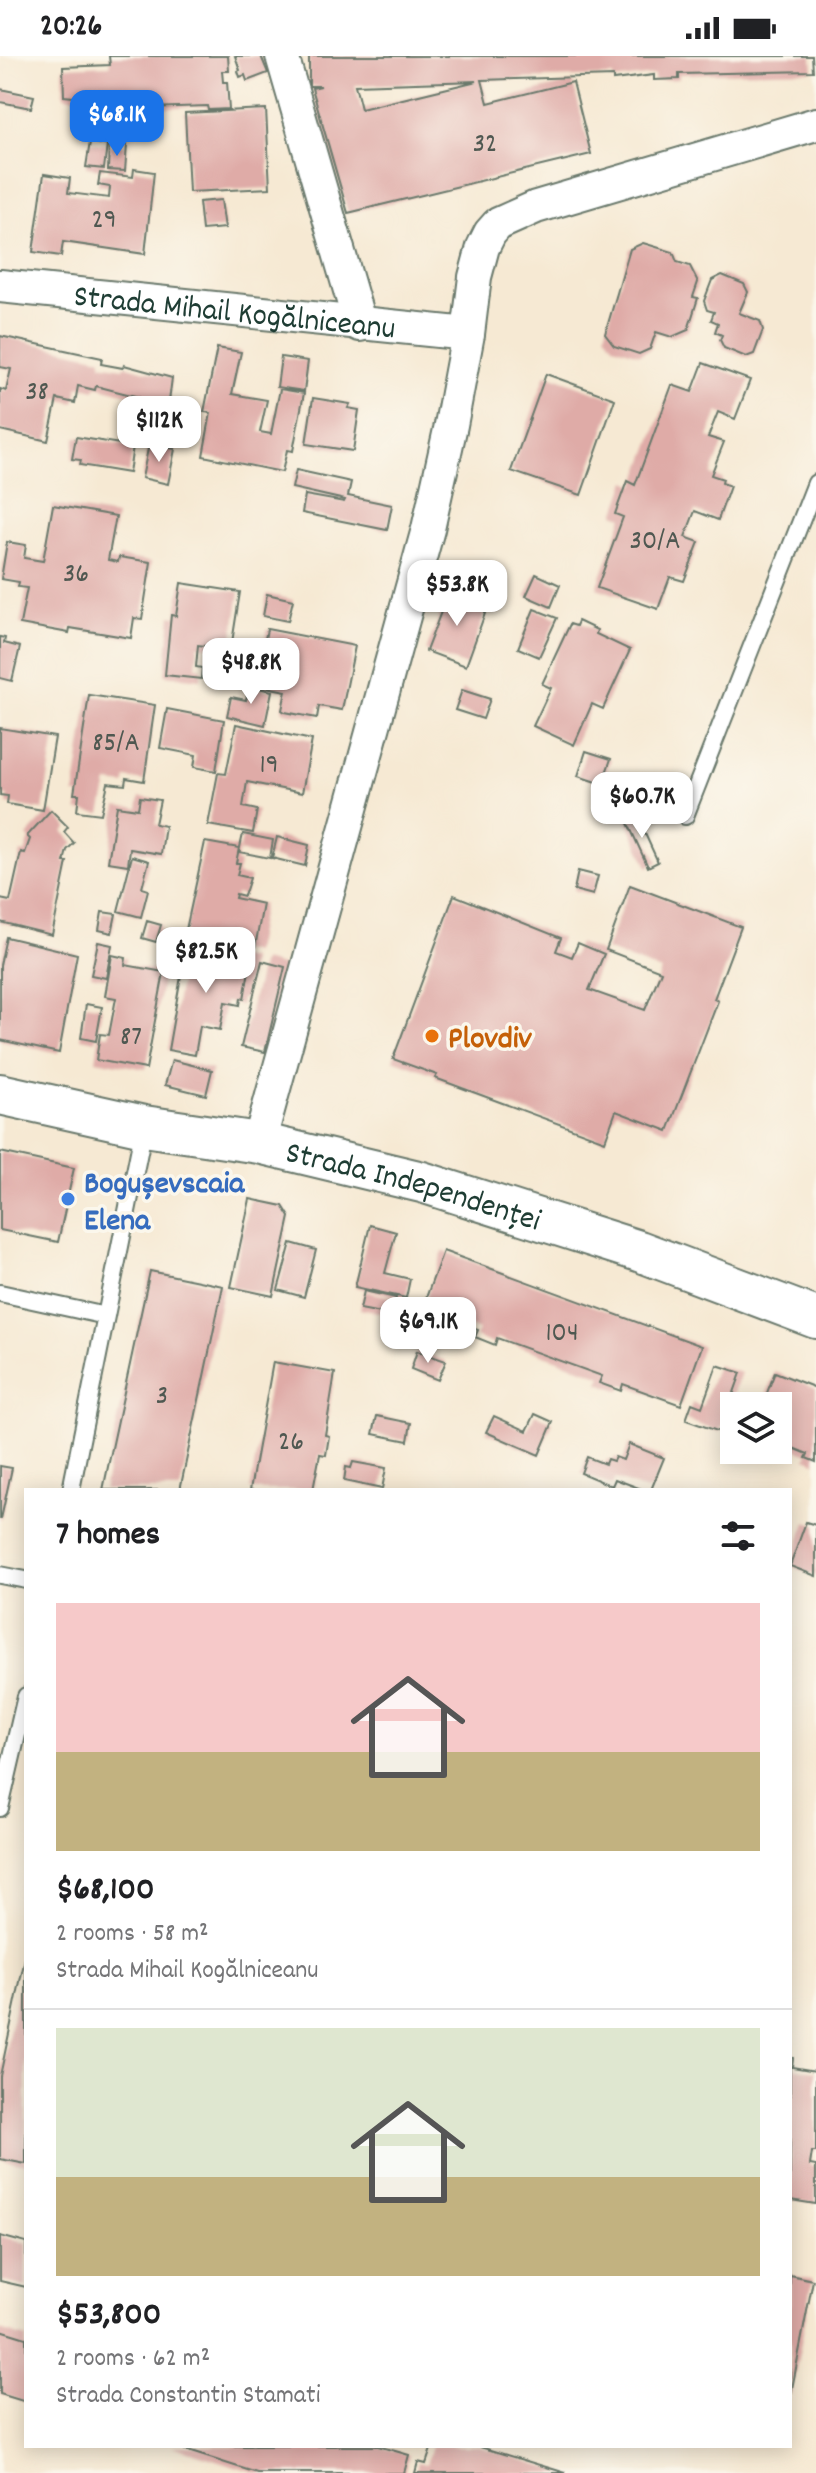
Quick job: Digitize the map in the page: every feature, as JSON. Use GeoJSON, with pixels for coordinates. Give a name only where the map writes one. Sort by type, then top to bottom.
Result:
{"type":"FeatureCollection","features":[{"type":"Feature","properties":{"kind":"street"},"geometry":{"type":"LineString","coordinates":[[282,56],[360,325]]}},
{"type":"Feature","properties":{"kind":"street"},"geometry":{"type":"LineString","coordinates":[[259,1143],[428,529],[468,334],[475,277],[490,233],[506,218],[536,207],[816,124]]}},
{"type":"Feature","properties":{"kind":"street","name":"Strada Mihail Kogălniceanu"},"geometry":{"type":"LineString","coordinates":[[0,286],[468,334]]}},
{"type":"Feature","properties":{"kind":"street","name":"Strada Independenței"},"geometry":{"type":"LineString","coordinates":[[0,1094],[144,1126],[259,1143],[422,1182],[639,1251],[816,1318]]}},
{"type":"Feature","properties":{"kind":"lane"},"geometry":{"type":"LineString","coordinates":[[685,816],[816,483]]}},
{"type":"Feature","properties":{"kind":"lane"},"geometry":{"type":"LineString","coordinates":[[71,1488],[144,1126]]}},
{"type":"Feature","properties":{"kind":"lane"},"geometry":{"type":"LineString","coordinates":[[0,1293],[106,1316]]}},
{"type":"Feature","properties":{"kind":"lane"},"geometry":{"type":"LineString","coordinates":[[0,1575],[24,1580]]}},
{"type":"Feature","properties":{"kind":"lane"},"geometry":{"type":"LineString","coordinates":[[0,1808],[24,1705]]}},
{"type":"Feature","properties":{"kind":"building"},"geometry":{"type":"Polygon","coordinates":[[[109,56],[228,56],[229,71],[222,71],[223,82],[227,82],[229,109],[208,110],[207,106],[119,109],[119,102],[64,96],[63,67],[110,65],[109,56]]]}},
{"type":"Feature","properties":{"kind":"building"},"geometry":{"type":"Polygon","coordinates":[[[235,56],[261,56],[268,73],[247,81],[245,75],[240,77],[235,56]]]}},
{"type":"Feature","properties":{"kind":"building"},"geometry":{"type":"Polygon","coordinates":[[[309,56],[812,56],[813,71],[679,74],[679,79],[654,80],[654,75],[613,80],[613,76],[482,80],[488,103],[573,82],[591,154],[348,213],[312,88],[321,86],[309,86],[309,56]],[[477,81],[355,85],[361,109],[477,81]]]}},
{"type":"Feature","properties":{"kind":"building"},"geometry":{"type":"Polygon","coordinates":[[[0,89],[34,96],[31,108],[0,102],[0,89]]]}},
{"type":"Feature","properties":{"kind":"building"},"geometry":{"type":"Polygon","coordinates":[[[266,109],[270,188],[189,192],[185,113],[266,109]]]}},
{"type":"Feature","properties":{"kind":"building"},"geometry":{"type":"Polygon","coordinates":[[[90,142],[107,145],[104,169],[86,167],[90,142]]]}},
{"type":"Feature","properties":{"kind":"building"},"geometry":{"type":"Polygon","coordinates":[[[109,145],[127,145],[125,171],[108,170],[109,145]]]}},
{"type":"Feature","properties":{"kind":"building"},"geometry":{"type":"Polygon","coordinates":[[[134,169],[154,172],[145,254],[63,242],[61,256],[33,252],[44,174],[70,178],[68,193],[109,198],[110,187],[98,185],[100,173],[133,177],[134,169]]]}},
{"type":"Feature","properties":{"kind":"building"},"geometry":{"type":"Polygon","coordinates":[[[221,200],[225,228],[202,230],[199,202],[221,200]]]}},
{"type":"Feature","properties":{"kind":"building"},"geometry":{"type":"Polygon","coordinates":[[[643,243],[673,252],[677,262],[690,266],[698,282],[693,297],[698,298],[688,330],[672,337],[656,332],[650,349],[639,354],[614,346],[605,334],[630,249],[643,243]]]}},
{"type":"Feature","properties":{"kind":"building"},"geometry":{"type":"Polygon","coordinates":[[[722,275],[744,284],[748,292],[739,313],[760,321],[763,330],[754,354],[746,357],[724,348],[720,340],[722,335],[715,332],[718,323],[711,320],[714,312],[707,310],[704,301],[712,280],[722,275]]]}},
{"type":"Feature","properties":{"kind":"building"},"geometry":{"type":"Polygon","coordinates":[[[0,336],[102,358],[101,364],[123,368],[124,365],[172,378],[167,417],[137,412],[139,397],[96,386],[95,390],[78,386],[75,403],[57,399],[48,441],[0,430],[0,389],[6,391],[11,369],[0,367],[0,336]]]}},
{"type":"Feature","properties":{"kind":"building"},"geometry":{"type":"Polygon","coordinates":[[[217,348],[241,352],[232,394],[267,400],[260,432],[271,434],[280,389],[304,393],[293,451],[287,450],[282,472],[203,456],[211,413],[204,412],[217,348]]]}},
{"type":"Feature","properties":{"kind":"building"},"geometry":{"type":"Polygon","coordinates":[[[281,357],[308,361],[304,391],[277,387],[281,357]]]}},
{"type":"Feature","properties":{"kind":"building"},"geometry":{"type":"Polygon","coordinates":[[[703,363],[750,380],[735,419],[718,412],[708,437],[724,442],[711,475],[723,479],[722,483],[730,486],[718,520],[695,511],[685,537],[699,542],[684,581],[670,577],[658,609],[597,588],[623,517],[615,514],[627,481],[635,485],[672,385],[692,392],[703,363]]]}},
{"type":"Feature","properties":{"kind":"building"},"geometry":{"type":"Polygon","coordinates":[[[546,374],[615,399],[581,495],[511,471],[546,374]]]}},
{"type":"Feature","properties":{"kind":"building"},"geometry":{"type":"Polygon","coordinates":[[[313,398],[350,404],[348,408],[359,410],[353,451],[306,444],[313,398]]]}},
{"type":"Feature","properties":{"kind":"building"},"geometry":{"type":"Polygon","coordinates":[[[76,437],[133,446],[129,473],[80,465],[81,460],[72,459],[76,437]]]}},
{"type":"Feature","properties":{"kind":"building"},"geometry":{"type":"Polygon","coordinates":[[[149,444],[175,449],[168,484],[142,478],[149,444]]]}},
{"type":"Feature","properties":{"kind":"building"},"geometry":{"type":"Polygon","coordinates":[[[296,470],[351,482],[348,496],[392,505],[387,530],[302,513],[305,495],[345,500],[292,488],[296,470]]]}},
{"type":"Feature","properties":{"kind":"building"},"geometry":{"type":"Polygon","coordinates":[[[53,505],[116,516],[108,560],[118,562],[119,557],[151,562],[142,619],[134,618],[131,638],[70,628],[69,633],[20,624],[27,588],[18,587],[19,582],[1,579],[7,542],[26,545],[24,558],[43,561],[53,505]]]}},
{"type":"Feature","properties":{"kind":"building"},"geometry":{"type":"Polygon","coordinates":[[[536,574],[560,585],[551,607],[526,596],[536,574]]]}},
{"type":"Feature","properties":{"kind":"building"},"geometry":{"type":"Polygon","coordinates":[[[181,583],[240,592],[231,649],[198,645],[196,667],[202,668],[201,679],[165,675],[171,615],[176,616],[181,583]]]}},
{"type":"Feature","properties":{"kind":"building"},"geometry":{"type":"Polygon","coordinates":[[[449,591],[488,605],[466,666],[426,651],[449,591]]]}},
{"type":"Feature","properties":{"kind":"building"},"geometry":{"type":"Polygon","coordinates":[[[267,594],[293,600],[288,621],[263,616],[267,594]]]}},
{"type":"Feature","properties":{"kind":"building"},"geometry":{"type":"Polygon","coordinates":[[[534,609],[557,618],[539,657],[518,648],[534,609]]]}},
{"type":"Feature","properties":{"kind":"building"},"geometry":{"type":"Polygon","coordinates":[[[578,621],[597,630],[596,634],[630,650],[603,709],[592,704],[574,745],[533,726],[551,688],[542,684],[570,624],[576,626],[578,621]]]}},
{"type":"Feature","properties":{"kind":"building"},"geometry":{"type":"Polygon","coordinates":[[[267,629],[355,646],[342,710],[319,706],[317,718],[285,712],[282,710],[286,691],[256,685],[267,629]]]}},
{"type":"Feature","properties":{"kind":"building"},"geometry":{"type":"Polygon","coordinates":[[[0,637],[5,638],[4,643],[20,647],[12,681],[0,678],[0,637]]]}},
{"type":"Feature","properties":{"kind":"building"},"geometry":{"type":"Polygon","coordinates":[[[249,686],[272,691],[265,725],[227,716],[231,697],[246,700],[249,686]]]}},
{"type":"Feature","properties":{"kind":"building"},"geometry":{"type":"Polygon","coordinates":[[[462,690],[490,699],[483,719],[455,710],[462,690]]]}},
{"type":"Feature","properties":{"kind":"building"},"geometry":{"type":"Polygon","coordinates":[[[89,695],[155,705],[144,781],[126,778],[125,785],[108,783],[101,814],[77,811],[79,794],[74,794],[89,695]]]}},
{"type":"Feature","properties":{"kind":"building"},"geometry":{"type":"Polygon","coordinates":[[[167,709],[224,720],[216,771],[194,767],[196,755],[160,748],[167,709]]]}},
{"type":"Feature","properties":{"kind":"building"},"geometry":{"type":"Polygon","coordinates":[[[236,724],[312,740],[302,793],[247,782],[243,807],[257,810],[253,833],[208,825],[218,773],[226,774],[236,724]]]}},
{"type":"Feature","properties":{"kind":"building"},"geometry":{"type":"Polygon","coordinates":[[[0,728],[55,737],[43,810],[7,804],[8,796],[0,795],[0,728]]]}},
{"type":"Feature","properties":{"kind":"building"},"geometry":{"type":"Polygon","coordinates":[[[586,751],[611,759],[602,784],[578,776],[586,751]]]}},
{"type":"Feature","properties":{"kind":"building"},"geometry":{"type":"Polygon","coordinates":[[[140,797],[160,800],[155,824],[165,826],[161,854],[130,849],[128,865],[108,862],[117,806],[138,809],[140,797]]]}},
{"type":"Feature","properties":{"kind":"building"},"geometry":{"type":"Polygon","coordinates":[[[51,810],[68,827],[64,832],[74,843],[67,850],[64,862],[67,862],[52,935],[0,922],[0,899],[10,901],[21,852],[25,853],[30,839],[27,836],[51,810]]]}},
{"type":"Feature","properties":{"kind":"building"},"geometry":{"type":"Polygon","coordinates":[[[636,814],[658,862],[648,867],[626,819],[636,814]]]}},
{"type":"Feature","properties":{"kind":"building"},"geometry":{"type":"Polygon","coordinates":[[[243,834],[273,840],[270,858],[239,852],[243,834]]]}},
{"type":"Feature","properties":{"kind":"building"},"geometry":{"type":"Polygon","coordinates":[[[277,837],[309,845],[305,866],[272,858],[277,837]]]}},
{"type":"Feature","properties":{"kind":"building"},"geometry":{"type":"Polygon","coordinates":[[[205,842],[239,848],[237,875],[250,878],[244,896],[236,894],[235,898],[263,904],[254,953],[184,939],[205,842]]]}},
{"type":"Feature","properties":{"kind":"building"},"geometry":{"type":"Polygon","coordinates":[[[132,856],[149,861],[142,888],[148,890],[141,917],[118,911],[132,856]]]}},
{"type":"Feature","properties":{"kind":"building"},"geometry":{"type":"Polygon","coordinates":[[[578,871],[598,876],[593,895],[574,890],[578,871]]]}},
{"type":"Feature","properties":{"kind":"building"},"geometry":{"type":"Polygon","coordinates":[[[630,885],[741,927],[714,999],[718,1001],[668,1131],[616,1111],[605,1141],[435,1078],[437,1075],[393,1059],[454,895],[561,938],[556,951],[572,957],[578,943],[604,954],[589,990],[645,1010],[661,971],[606,950],[630,885]]]}},
{"type":"Feature","properties":{"kind":"building"},"geometry":{"type":"Polygon","coordinates":[[[102,912],[116,914],[112,933],[99,930],[102,912]]]}},
{"type":"Feature","properties":{"kind":"building"},"geometry":{"type":"Polygon","coordinates":[[[147,921],[161,925],[156,942],[142,938],[147,921]]]}},
{"type":"Feature","properties":{"kind":"building"},"geometry":{"type":"Polygon","coordinates":[[[6,937],[77,954],[59,1053],[0,1040],[0,965],[6,937]]]}},
{"type":"Feature","properties":{"kind":"building"},"geometry":{"type":"Polygon","coordinates":[[[98,942],[112,945],[106,978],[91,975],[98,942]]]}},
{"type":"Feature","properties":{"kind":"building"},"geometry":{"type":"Polygon","coordinates":[[[186,948],[251,959],[244,999],[241,998],[240,1005],[225,1002],[220,1030],[200,1026],[195,1055],[168,1050],[186,948]]]}},
{"type":"Feature","properties":{"kind":"building"},"geometry":{"type":"Polygon","coordinates":[[[112,955],[126,958],[125,965],[164,972],[146,1069],[96,1060],[100,1034],[109,1035],[116,998],[105,996],[112,955]]]}},
{"type":"Feature","properties":{"kind":"building"},"geometry":{"type":"Polygon","coordinates":[[[262,961],[285,967],[265,1052],[241,1047],[262,961]]]}},
{"type":"Feature","properties":{"kind":"building"},"geometry":{"type":"Polygon","coordinates":[[[86,1004],[102,1007],[96,1041],[81,1038],[86,1004]]]}},
{"type":"Feature","properties":{"kind":"building"},"geometry":{"type":"Polygon","coordinates":[[[172,1060],[212,1070],[206,1095],[165,1085],[172,1060]]]}},
{"type":"Feature","properties":{"kind":"building"},"geometry":{"type":"Polygon","coordinates":[[[0,1152],[74,1168],[58,1242],[0,1230],[0,1152]]]}},
{"type":"Feature","properties":{"kind":"building"},"geometry":{"type":"Polygon","coordinates":[[[250,1199],[283,1206],[290,1217],[273,1296],[231,1287],[250,1199]]]}},
{"type":"Feature","properties":{"kind":"building"},"geometry":{"type":"Polygon","coordinates":[[[370,1225],[396,1232],[385,1273],[410,1279],[406,1298],[355,1287],[370,1225]]]}},
{"type":"Feature","properties":{"kind":"building"},"geometry":{"type":"Polygon","coordinates":[[[291,1243],[316,1250],[304,1297],[278,1290],[291,1243]]]}},
{"type":"Feature","properties":{"kind":"building"},"geometry":{"type":"Polygon","coordinates":[[[443,1251],[702,1346],[681,1405],[623,1384],[621,1391],[599,1383],[602,1376],[497,1338],[495,1345],[475,1337],[478,1330],[422,1309],[443,1251]]]}},
{"type":"Feature","properties":{"kind":"building"},"geometry":{"type":"Polygon","coordinates":[[[150,1271],[223,1286],[180,1488],[103,1488],[150,1271]]]}},
{"type":"Feature","properties":{"kind":"building"},"geometry":{"type":"Polygon","coordinates":[[[364,1291],[396,1298],[392,1315],[360,1309],[364,1291]]]}},
{"type":"Feature","properties":{"kind":"building"},"geometry":{"type":"Polygon","coordinates":[[[417,1351],[446,1361],[438,1380],[411,1369],[417,1351]]]}},
{"type":"Feature","properties":{"kind":"building"},"geometry":{"type":"Polygon","coordinates":[[[273,1362],[335,1373],[325,1435],[329,1436],[326,1455],[320,1454],[313,1488],[250,1488],[273,1362]]]}},
{"type":"Feature","properties":{"kind":"building"},"geometry":{"type":"Polygon","coordinates":[[[717,1365],[741,1373],[734,1392],[720,1392],[720,1432],[686,1420],[692,1403],[702,1407],[717,1365]]]}},
{"type":"Feature","properties":{"kind":"building"},"geometry":{"type":"Polygon","coordinates":[[[775,1372],[816,1388],[816,1462],[806,1458],[808,1454],[792,1448],[792,1392],[767,1392],[775,1372]]]}},
{"type":"Feature","properties":{"kind":"building"},"geometry":{"type":"Polygon","coordinates":[[[535,1414],[553,1422],[539,1455],[486,1432],[494,1416],[527,1431],[535,1414]]]}},
{"type":"Feature","properties":{"kind":"building"},"geometry":{"type":"Polygon","coordinates":[[[377,1416],[411,1423],[408,1441],[373,1434],[377,1416]]]}},
{"type":"Feature","properties":{"kind":"building"},"geometry":{"type":"Polygon","coordinates":[[[629,1444],[664,1458],[652,1488],[639,1488],[615,1479],[612,1486],[581,1473],[587,1457],[605,1464],[607,1459],[613,1461],[615,1457],[623,1460],[629,1444]]]}},
{"type":"Feature","properties":{"kind":"building"},"geometry":{"type":"Polygon","coordinates":[[[353,1462],[386,1468],[382,1488],[344,1481],[346,1467],[351,1468],[353,1462]]]}},
{"type":"Feature","properties":{"kind":"building"},"geometry":{"type":"Polygon","coordinates":[[[0,1466],[12,1468],[1,1519],[0,1519],[0,1466]]]}},
{"type":"Feature","properties":{"kind":"building"},"geometry":{"type":"Polygon","coordinates":[[[806,1522],[816,1525],[816,1576],[792,1567],[806,1522]]]}},
{"type":"Feature","properties":{"kind":"building"},"geometry":{"type":"Polygon","coordinates":[[[24,1963],[24,2164],[0,2159],[0,2076],[24,1963]]]}},
{"type":"Feature","properties":{"kind":"building"},"geometry":{"type":"Polygon","coordinates":[[[792,2067],[816,2071],[816,2152],[812,2152],[810,2165],[816,2166],[816,2204],[792,2200],[792,2067]]]}},
{"type":"Feature","properties":{"kind":"building"},"geometry":{"type":"Polygon","coordinates":[[[0,2236],[24,2242],[24,2287],[0,2281],[0,2236]]]}},
{"type":"Feature","properties":{"kind":"building"},"geometry":{"type":"Polygon","coordinates":[[[792,2275],[813,2280],[792,2389],[792,2275]]]}},
{"type":"Feature","properties":{"kind":"building"},"geometry":{"type":"Polygon","coordinates":[[[0,2330],[24,2337],[24,2401],[0,2394],[0,2330]]]}},
{"type":"Feature","properties":{"kind":"building"},"geometry":{"type":"Polygon","coordinates":[[[178,2448],[385,2448],[409,2455],[404,2473],[257,2473],[178,2448]]]}},
{"type":"Feature","properties":{"kind":"building"},"geometry":{"type":"Polygon","coordinates":[[[431,2448],[484,2448],[566,2473],[415,2473],[418,2462],[426,2464],[431,2448]]]}},
{"type":"Feature","properties":{"kind":"place","name":"Plovdiv"},"geometry":{"type":"Point","coordinates":[432,1036]}},
{"type":"Feature","properties":{"kind":"place","name":"Bogușevscaia Elena"},"geometry":{"type":"Point","coordinates":[68,1199]}}]}
